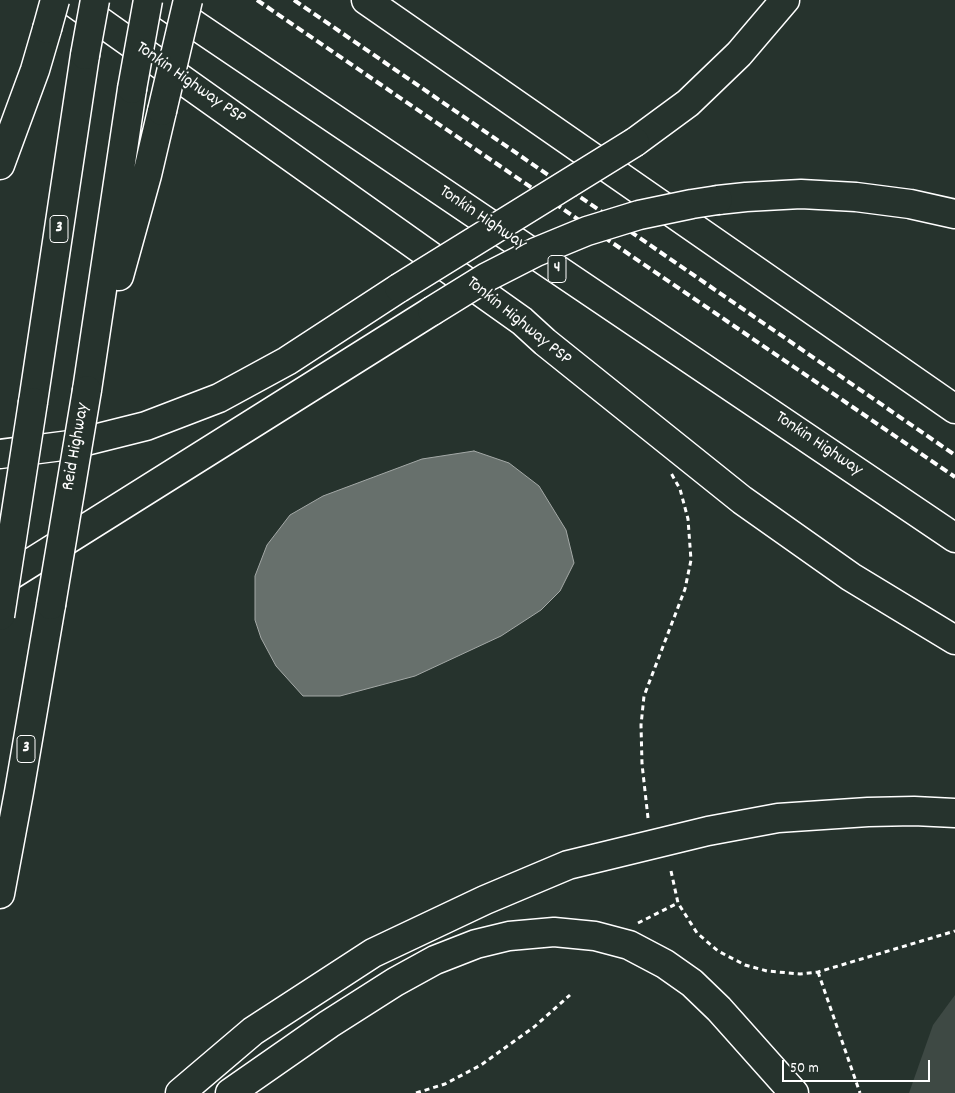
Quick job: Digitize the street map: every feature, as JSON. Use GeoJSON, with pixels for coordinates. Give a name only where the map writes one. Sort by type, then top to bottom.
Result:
{"type":"FeatureCollection","features":[{"type":"Feature","properties":{"kind":"highway"},"geometry":{"type":"LineString","coordinates":[[0,165],[35,70],[55,0]]}},
{"type":"Feature","properties":{"kind":"highway"},"geometry":{"type":"LineString","coordinates":[[70,0],[522,321],[545,342],[750,506],[851,577],[955,640]]}},
{"type":"Feature","properties":{"kind":"highway","name":"3"},"geometry":{"type":"LineString","coordinates":[[0,616],[94,0]]}},
{"type":"Feature","properties":{"kind":"highway","name":"Reid Highway"},"geometry":{"type":"LineString","coordinates":[[0,894],[20,792],[87,390],[132,89],[148,0]]}},
{"type":"Feature","properties":{"kind":"highway","name":"Tonkin Highway"},"geometry":{"type":"LineString","coordinates":[[158,0],[955,538]]}},
{"type":"Feature","properties":{"kind":"highway"},"geometry":{"type":"LineString","coordinates":[[87,390],[147,174],[188,0]]}},
{"type":"Feature","properties":{"kind":"highway"},"geometry":{"type":"LineString","coordinates":[[366,0],[955,409]]}},
{"type":"Feature","properties":{"kind":"highway"},"geometry":{"type":"LineString","coordinates":[[0,454],[70,445],[146,426],[219,398],[287,360],[399,288],[635,142],[688,103],[740,54],[785,0]]}},
{"type":"Feature","properties":{"kind":"highway"},"geometry":{"type":"LineString","coordinates":[[0,582],[487,277],[536,252],[587,231],[639,215],[692,204],[746,197],[801,194],[856,196],[910,204],[955,214]]}},
{"type":"Feature","properties":{"kind":"highway"},"geometry":{"type":"LineString","coordinates":[[180,1093],[253,1031],[337,975],[374,953],[485,900],[568,866],[708,831],[778,818],[868,812],[914,811],[955,813]]}},
{"type":"Feature","properties":{"kind":"highway"},"geometry":{"type":"LineString","coordinates":[[230,1093],[329,1024],[395,982],[435,960],[476,944],[509,936],[554,932],[596,936],[629,945],[665,964],[692,983],[719,1009],[794,1093]]}},
{"type":"Feature","properties":{"kind":"path"},"geometry":{"type":"LineString","coordinates":[[648,818],[642,764],[641,725],[644,696],[685,589],[691,560],[688,519],[680,489],[668,470]]}},
{"type":"Feature","properties":{"kind":"path"},"geometry":{"type":"LineString","coordinates":[[671,871],[678,903],[697,933],[718,951],[745,965],[775,972],[800,974],[818,972],[955,931]]}},
{"type":"Feature","properties":{"kind":"path"},"geometry":{"type":"LineString","coordinates":[[637,924],[678,903]]}},
{"type":"Feature","properties":{"kind":"path"},"geometry":{"type":"LineString","coordinates":[[818,972],[860,1093]]}},
{"type":"Feature","properties":{"kind":"path"},"geometry":{"type":"LineString","coordinates":[[416,1093],[445,1084],[481,1065],[534,1027],[570,995]]}},
{"type":"Feature","properties":{"kind":"shaded area"},"geometry":{"type":"Polygon","coordinates":[[[474,451],[509,463],[539,486],[566,530],[574,563],[560,591],[541,610],[501,636],[415,676],[340,696],[303,696],[276,666],[261,638],[255,620],[255,576],[267,545],[290,515],[323,496],[422,459],[474,451]]]}},
{"type":"Feature","properties":{"kind":"shaded area"},"geometry":{"type":"Polygon","coordinates":[[[955,995],[955,1093],[909,1093],[933,1025],[955,995]]]}},
{"type":"Feature","properties":{"kind":"railway"},"geometry":{"type":"LineString","coordinates":[[257,0],[955,477]]}},
{"type":"Feature","properties":{"kind":"railway"},"geometry":{"type":"LineString","coordinates":[[294,0],[955,455]]}}]}
